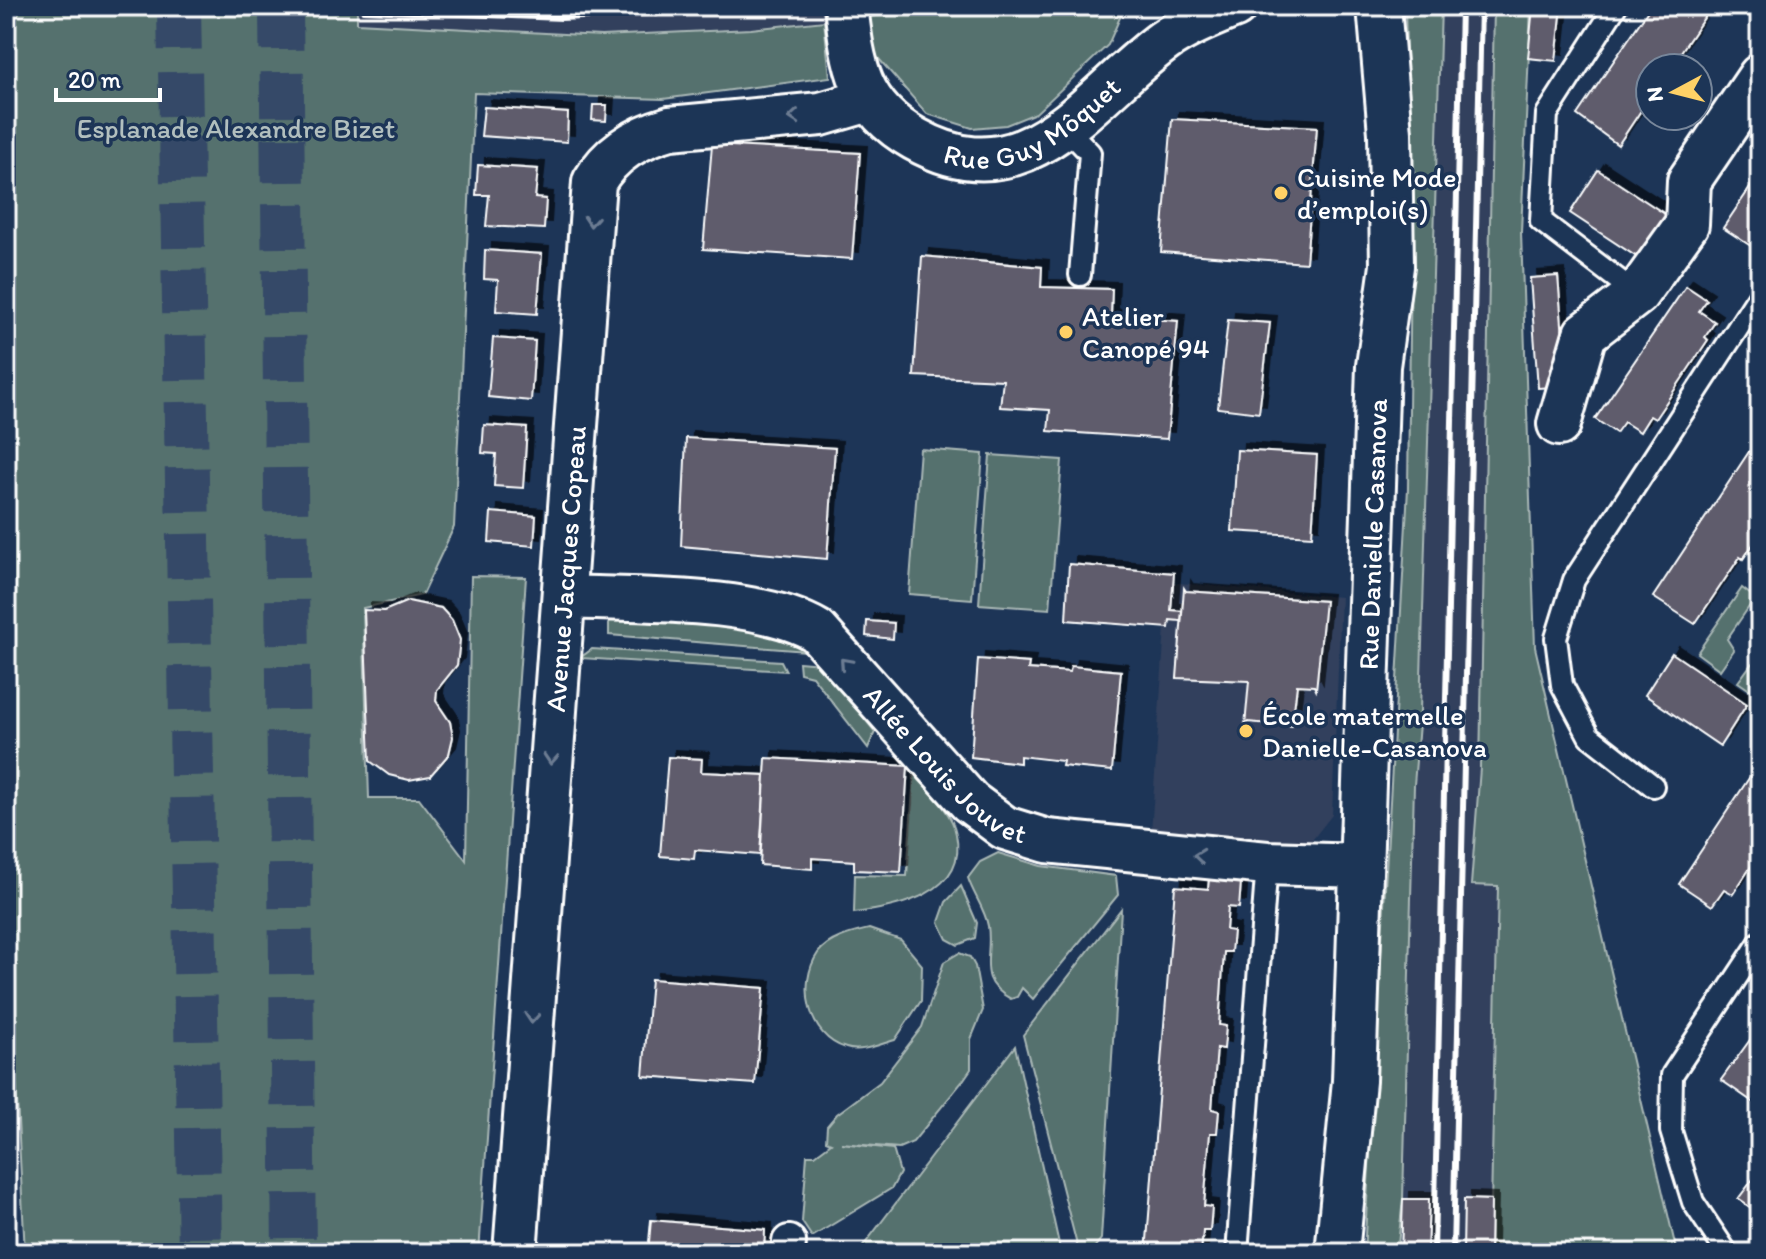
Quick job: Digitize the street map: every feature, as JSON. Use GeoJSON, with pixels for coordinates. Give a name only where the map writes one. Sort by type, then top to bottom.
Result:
{"type":"FeatureCollection","features":[{"type":"Feature","properties":{"kind":"street","name":"Rue Guy Môquet"},"geometry":{"type":"LineString","coordinates":[[846,6],[854,69],[869,100],[897,128],[942,152],[988,157],[1022,153],[1066,128],[1165,41],[1235,6]]}},
{"type":"Feature","properties":{"kind":"street","name":"Rue Danielle Casanova"},"geometry":{"type":"LineString","coordinates":[[1337,1253],[1354,1081],[1369,720],[1378,366],[1392,266],[1389,118],[1379,6]]}},
{"type":"Feature","properties":{"kind":"street"},"geometry":{"type":"LineString","coordinates":[[1559,424],[1585,334],[1637,294],[1687,224],[1689,181],[1760,76]]}},
{"type":"Feature","properties":{"kind":"street","name":"Avenue Jacques Copeau"},"geometry":{"type":"LineString","coordinates":[[515,1253],[594,182],[602,169],[631,144],[661,131],[821,114],[869,100]]}},
{"type":"Feature","properties":{"kind":"street","name":"Allée Louis Jouvet"},"geometry":{"type":"LineString","coordinates":[[564,597],[750,608],[794,618],[817,631],[970,802],[1005,828],[1047,841],[1267,863],[1361,866]]}},
{"type":"Feature","properties":{"kind":"lane"},"geometry":{"type":"LineString","coordinates":[[1616,6],[1547,114],[1541,221],[1637,294]]}},
{"type":"Feature","properties":{"kind":"lane"},"geometry":{"type":"LineString","coordinates":[[1066,128],[1090,153],[1080,275]]}},
{"type":"Feature","properties":{"kind":"lane"},"geometry":{"type":"LineString","coordinates":[[1653,786],[1589,736],[1562,685],[1556,638],[1574,580],[1760,294]]}},
{"type":"Feature","properties":{"kind":"lane"},"geometry":{"type":"LineString","coordinates":[[1237,1253],[1267,863]]}},
{"type":"Feature","properties":{"kind":"lane"},"geometry":{"type":"LineString","coordinates":[[1727,1253],[1693,1202],[1671,1131],[1672,1075],[1760,942]]}},
{"type":"Feature","properties":{"kind":"shaded area"},"geometry":{"type":"Polygon","coordinates":[[[215,6],[960,6],[751,29],[601,36],[357,23],[215,6]]]}},
{"type":"Feature","properties":{"kind":"shaded area"},"geometry":{"type":"Polygon","coordinates":[[[1407,6],[1530,6],[1521,232],[1535,647],[1677,1253],[1364,1253],[1404,586],[1411,256],[1407,6]]]}},
{"type":"Feature","properties":{"kind":"shaded area","name":"École maternelle Danielle-Casanova"},"geometry":{"type":"Polygon","coordinates":[[[1168,582],[1341,597],[1332,815],[1309,844],[1151,833],[1168,582]]]}},
{"type":"Feature","properties":{"kind":"green space","name":"Esplanade Alexandre Bizet"},"geometry":{"type":"Polygon","coordinates":[[[6,6],[357,6],[357,23],[601,36],[751,29],[824,21],[830,77],[663,99],[474,93],[454,527],[422,595],[363,608],[369,798],[419,798],[466,860],[471,576],[526,577],[479,1253],[25,1253],[6,891],[6,6]]]}},
{"type":"Feature","properties":{"kind":"green space"},"geometry":{"type":"Polygon","coordinates":[[[960,6],[1125,6],[1108,45],[1036,113],[1006,125],[972,128],[927,114],[872,51],[868,17],[960,6]]]}},
{"type":"Feature","properties":{"kind":"green space"},"geometry":{"type":"Polygon","coordinates":[[[1405,6],[1441,6],[1420,711],[1414,785],[1403,1199],[1397,1253],[1364,1253],[1408,489],[1411,256],[1405,6]]]}},
{"type":"Feature","properties":{"kind":"green space"},"geometry":{"type":"Polygon","coordinates":[[[1494,6],[1531,6],[1521,232],[1535,647],[1677,1253],[1490,1253],[1498,886],[1471,885],[1480,768],[1494,6]]]}},
{"type":"Feature","properties":{"kind":"green space"},"geometry":{"type":"Polygon","coordinates":[[[920,449],[983,454],[972,599],[909,594],[920,449]]]}},
{"type":"Feature","properties":{"kind":"green space"},"geometry":{"type":"Polygon","coordinates":[[[990,455],[1062,460],[1050,609],[979,604],[990,455]]]}},
{"type":"Feature","properties":{"kind":"green space"},"geometry":{"type":"Polygon","coordinates":[[[1742,588],[1755,598],[1727,639],[1734,650],[1720,670],[1697,653],[1742,588]]]}},
{"type":"Feature","properties":{"kind":"green space"},"geometry":{"type":"Polygon","coordinates":[[[609,614],[765,628],[794,637],[807,651],[609,635],[609,614]]]}},
{"type":"Feature","properties":{"kind":"green space"},"geometry":{"type":"Polygon","coordinates":[[[592,649],[781,661],[786,671],[580,658],[592,649]]]}},
{"type":"Feature","properties":{"kind":"green space"},"geometry":{"type":"Polygon","coordinates":[[[799,662],[821,664],[875,732],[868,748],[812,676],[800,673],[799,662]]]}},
{"type":"Feature","properties":{"kind":"green space"},"geometry":{"type":"Polygon","coordinates":[[[1752,663],[1760,669],[1760,697],[1738,682],[1752,663]]]}},
{"type":"Feature","properties":{"kind":"green space"},"geometry":{"type":"Polygon","coordinates":[[[914,774],[939,802],[954,826],[957,854],[951,871],[940,884],[908,902],[854,913],[855,875],[907,876],[914,774]]]}},
{"type":"Feature","properties":{"kind":"green space"},"geometry":{"type":"Polygon","coordinates":[[[998,853],[1041,866],[1116,876],[1118,895],[1033,999],[1022,988],[1017,997],[1011,999],[1000,992],[989,976],[988,926],[968,878],[980,862],[998,853]]]}},
{"type":"Feature","properties":{"kind":"green space"},"geometry":{"type":"Polygon","coordinates":[[[961,886],[977,923],[975,938],[958,945],[947,939],[939,922],[946,902],[961,886]]]}},
{"type":"Feature","properties":{"kind":"green space"},"geometry":{"type":"Polygon","coordinates":[[[1121,909],[1101,1239],[1090,1253],[1079,1253],[1023,1035],[1121,909]]]}},
{"type":"Feature","properties":{"kind":"green space"},"geometry":{"type":"Polygon","coordinates":[[[869,929],[901,940],[922,965],[921,1001],[895,1040],[858,1049],[846,1048],[833,1042],[815,1021],[810,1008],[808,979],[818,953],[828,943],[869,929]]]}},
{"type":"Feature","properties":{"kind":"green space"},"geometry":{"type":"Polygon","coordinates":[[[959,953],[970,957],[975,966],[983,1010],[971,1039],[971,1069],[913,1142],[899,1148],[841,1143],[893,1149],[900,1173],[892,1188],[812,1237],[802,1222],[807,1155],[815,1155],[831,1143],[826,1141],[827,1126],[837,1114],[880,1082],[922,1027],[944,962],[959,953]]]}},
{"type":"Feature","properties":{"kind":"green space"},"geometry":{"type":"Polygon","coordinates":[[[1015,1046],[1061,1253],[858,1253],[1015,1046]]]}},
{"type":"Feature","properties":{"kind":"building"},"geometry":{"type":"Polygon","coordinates":[[[1533,6],[1562,6],[1556,61],[1528,58],[1533,6]]]}},
{"type":"Feature","properties":{"kind":"building"},"geometry":{"type":"Polygon","coordinates":[[[1651,6],[1712,6],[1681,52],[1634,52],[1634,121],[1618,145],[1577,115],[1651,6]]]}},
{"type":"Feature","properties":{"kind":"building"},"geometry":{"type":"Polygon","coordinates":[[[593,105],[607,105],[606,121],[592,120],[593,105]]]}},
{"type":"Feature","properties":{"kind":"building"},"geometry":{"type":"Polygon","coordinates":[[[484,107],[568,113],[567,142],[481,136],[484,107]]]}},
{"type":"Feature","properties":{"kind":"building"},"geometry":{"type":"Polygon","coordinates":[[[1172,119],[1317,127],[1306,263],[1161,252],[1172,119]]]}},
{"type":"Feature","properties":{"kind":"building"},"geometry":{"type":"Polygon","coordinates":[[[712,145],[860,153],[852,259],[703,249],[712,145]]]}},
{"type":"Feature","properties":{"kind":"building"},"geometry":{"type":"Polygon","coordinates":[[[478,165],[538,169],[535,198],[546,199],[544,229],[486,226],[489,195],[476,195],[478,165]]]}},
{"type":"Feature","properties":{"kind":"building"},"geometry":{"type":"Polygon","coordinates":[[[1598,170],[1674,220],[1646,263],[1570,213],[1598,170]]]}},
{"type":"Feature","properties":{"kind":"building"},"geometry":{"type":"Polygon","coordinates":[[[1760,173],[1760,246],[1757,250],[1723,228],[1760,173]]]}},
{"type":"Feature","properties":{"kind":"building"},"geometry":{"type":"Polygon","coordinates":[[[485,250],[542,254],[537,314],[496,311],[498,280],[484,279],[485,250]]]}},
{"type":"Feature","properties":{"kind":"building"},"geometry":{"type":"Polygon","coordinates":[[[922,256],[1042,267],[1041,287],[1112,289],[1111,316],[1178,321],[1167,439],[1048,431],[1050,410],[1000,407],[1003,380],[914,376],[922,256]]]}},
{"type":"Feature","properties":{"kind":"building"},"geometry":{"type":"Polygon","coordinates":[[[1558,276],[1567,386],[1538,388],[1530,278],[1558,276]]]}},
{"type":"Feature","properties":{"kind":"building"},"geometry":{"type":"Polygon","coordinates":[[[1686,286],[1707,300],[1699,311],[1715,322],[1705,337],[1708,340],[1655,419],[1650,416],[1640,432],[1624,422],[1616,433],[1595,419],[1686,286]]]}},
{"type":"Feature","properties":{"kind":"building"},"geometry":{"type":"Polygon","coordinates":[[[1228,320],[1270,323],[1259,413],[1218,408],[1228,320]]]}},
{"type":"Feature","properties":{"kind":"building"},"geometry":{"type":"Polygon","coordinates":[[[493,338],[535,341],[531,401],[488,397],[493,338]]]}},
{"type":"Feature","properties":{"kind":"building"},"geometry":{"type":"Polygon","coordinates":[[[484,425],[527,428],[523,488],[494,486],[496,454],[482,453],[484,425]]]}},
{"type":"Feature","properties":{"kind":"building"},"geometry":{"type":"Polygon","coordinates":[[[1760,435],[1760,534],[1743,559],[1740,557],[1695,624],[1653,597],[1760,435]]]}},
{"type":"Feature","properties":{"kind":"building"},"geometry":{"type":"Polygon","coordinates":[[[686,438],[835,448],[827,559],[681,546],[686,438]]]}},
{"type":"Feature","properties":{"kind":"building"},"geometry":{"type":"Polygon","coordinates":[[[1237,450],[1317,455],[1312,536],[1232,531],[1237,450]]]}},
{"type":"Feature","properties":{"kind":"building"},"geometry":{"type":"Polygon","coordinates":[[[491,512],[536,516],[534,546],[489,542],[491,512]]]}},
{"type":"Feature","properties":{"kind":"building"},"geometry":{"type":"Polygon","coordinates":[[[1069,564],[1174,573],[1171,610],[1182,611],[1181,621],[1170,620],[1169,628],[1066,620],[1069,564]]]}},
{"type":"Feature","properties":{"kind":"building"},"geometry":{"type":"Polygon","coordinates":[[[1184,588],[1186,591],[1325,601],[1316,690],[1314,686],[1297,685],[1292,726],[1248,722],[1245,726],[1249,681],[1177,678],[1184,588]]]}},
{"type":"Feature","properties":{"kind":"building"},"geometry":{"type":"Polygon","coordinates":[[[408,601],[441,608],[452,620],[460,640],[457,665],[437,690],[436,701],[450,722],[453,737],[449,754],[430,776],[409,780],[389,775],[370,761],[364,610],[384,611],[408,601]]]}},
{"type":"Feature","properties":{"kind":"building"},"geometry":{"type":"Polygon","coordinates":[[[867,621],[894,623],[893,639],[866,636],[867,621]]]}},
{"type":"Feature","properties":{"kind":"building"},"geometry":{"type":"Polygon","coordinates":[[[1672,653],[1747,704],[1720,746],[1645,695],[1672,653]]]}},
{"type":"Feature","properties":{"kind":"building"},"geometry":{"type":"Polygon","coordinates":[[[978,659],[1029,663],[1028,669],[1070,672],[1071,666],[1121,671],[1112,771],[1062,766],[1063,761],[1020,756],[1020,763],[971,757],[978,659]]]}},
{"type":"Feature","properties":{"kind":"building"},"geometry":{"type":"Polygon","coordinates":[[[668,757],[702,759],[701,772],[765,775],[760,855],[695,850],[694,859],[660,856],[668,757]]]}},
{"type":"Feature","properties":{"kind":"building"},"geometry":{"type":"Polygon","coordinates":[[[766,758],[908,766],[901,872],[854,870],[854,861],[812,858],[812,869],[760,865],[766,758]]]}},
{"type":"Feature","properties":{"kind":"building"},"geometry":{"type":"Polygon","coordinates":[[[1755,769],[1760,772],[1760,853],[1733,894],[1724,889],[1712,906],[1679,884],[1755,769]]]}},
{"type":"Feature","properties":{"kind":"building"},"geometry":{"type":"Polygon","coordinates":[[[1209,879],[1241,882],[1239,908],[1228,907],[1226,930],[1233,931],[1231,952],[1224,952],[1219,1025],[1226,1026],[1224,1049],[1217,1048],[1212,1109],[1219,1111],[1217,1133],[1210,1133],[1204,1206],[1212,1207],[1210,1231],[1203,1231],[1201,1253],[1146,1253],[1175,886],[1208,889],[1209,879]]]}},
{"type":"Feature","properties":{"kind":"building"},"geometry":{"type":"Polygon","coordinates":[[[651,979],[764,988],[755,1084],[643,1076],[651,979]]]}},
{"type":"Feature","properties":{"kind":"building"},"geometry":{"type":"Polygon","coordinates":[[[1760,1026],[1760,1107],[1721,1080],[1760,1026]]]}},
{"type":"Feature","properties":{"kind":"building"},"geometry":{"type":"Polygon","coordinates":[[[1760,1170],[1760,1214],[1738,1199],[1760,1170]]]}},
{"type":"Feature","properties":{"kind":"building"},"geometry":{"type":"Polygon","coordinates":[[[1403,1199],[1429,1199],[1427,1253],[1401,1253],[1403,1199]]]}},
{"type":"Feature","properties":{"kind":"building"},"geometry":{"type":"Polygon","coordinates":[[[1464,1199],[1491,1200],[1490,1253],[1463,1253],[1464,1199]]]}},
{"type":"Feature","properties":{"kind":"building"},"geometry":{"type":"Polygon","coordinates":[[[651,1220],[765,1230],[764,1253],[648,1253],[651,1220]]]}},
{"type":"Feature","properties":{"kind":"tunnel"},"geometry":{"type":"LineString","coordinates":[[179,6],[200,1253]]}},
{"type":"Feature","properties":{"kind":"tunnel"},"geometry":{"type":"LineString","coordinates":[[281,6],[294,1253]]}},
{"type":"Feature","properties":{"kind":"railway"},"geometry":{"type":"LineString","coordinates":[[363,10],[562,18],[794,6]]}},
{"type":"Feature","properties":{"kind":"railway"},"geometry":{"type":"LineString","coordinates":[[1434,1253],[1461,6]]}},
{"type":"Feature","properties":{"kind":"railway"},"geometry":{"type":"LineString","coordinates":[[1453,1253],[1481,6]]}},
{"type":"Feature","properties":{"kind":"place","name":"Cuisine Mode d’emploi(s)"},"geometry":{"type":"Point","coordinates":[1281,193]}},
{"type":"Feature","properties":{"kind":"place","name":"Atelier Canopé 94"},"geometry":{"type":"Point","coordinates":[1066,332]}},
{"type":"Feature","properties":{"kind":"place","name":"École maternelle Danielle-Casanova"},"geometry":{"type":"Point","coordinates":[1246,731]}}]}
